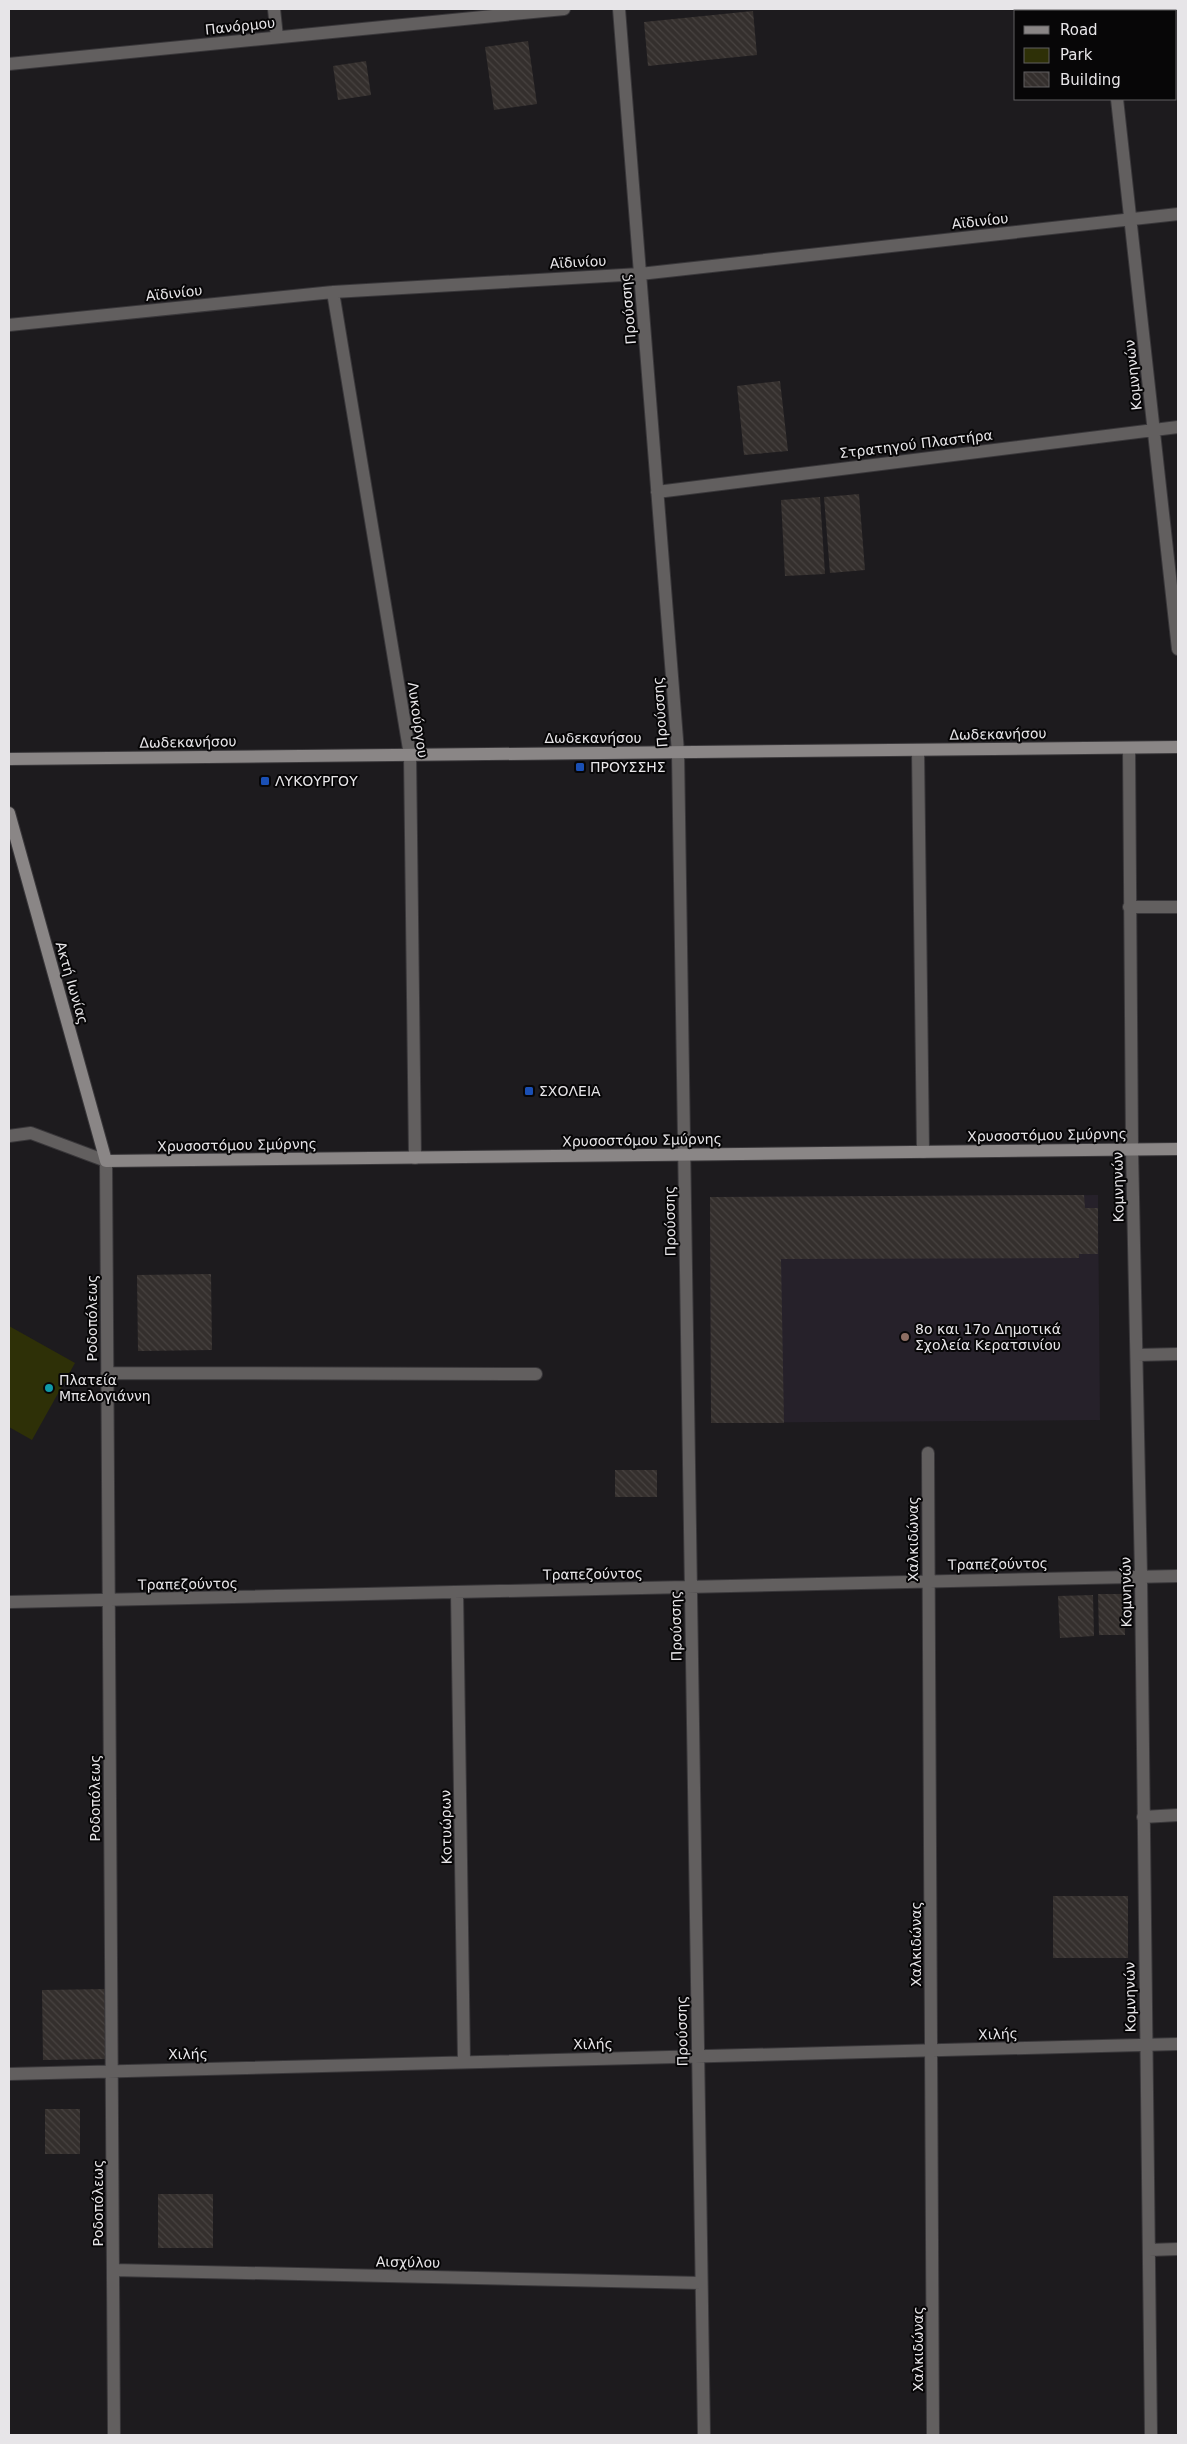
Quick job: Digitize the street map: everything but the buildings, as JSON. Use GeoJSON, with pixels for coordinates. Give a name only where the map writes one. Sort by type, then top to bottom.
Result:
{"type":"FeatureCollection","features":[{"type":"Feature","properties":{"kind":"street"},"geometry":{"type":"LineString","coordinates":[[274,9],[278,37]]}},
{"type":"Feature","properties":{"kind":"street","name":"Πανόρμου"},"geometry":{"type":"LineString","coordinates":[[9,64],[564,9]]}},
{"type":"Feature","properties":{"kind":"street","name":"Προύσσης"},"geometry":{"type":"LineString","coordinates":[[618,9],[678,752],[704,2435]]}},
{"type":"Feature","properties":{"kind":"street","name":"Κομνηνών"},"geometry":{"type":"LineString","coordinates":[[1116,100],[1178,649]]}},
{"type":"Feature","properties":{"kind":"street","name":"Αϊδινίου"},"geometry":{"type":"LineString","coordinates":[[9,324],[333,292],[640,274],[1178,214]]}},
{"type":"Feature","properties":{"kind":"street","name":"Λυκούργου"},"geometry":{"type":"LineString","coordinates":[[333,292],[410,755],[415,1158]]}},
{"type":"Feature","properties":{"kind":"street","name":"Στρατηγού Πλαστήρα"},"geometry":{"type":"LineString","coordinates":[[658,492],[1154,428],[1178,427]]}},
{"type":"Feature","properties":{"kind":"street","name":"Δωδεκανήσου"},"geometry":{"type":"LineString","coordinates":[[9,759],[1178,747]]}},
{"type":"Feature","properties":{"kind":"street","name":"Κομνηνών"},"geometry":{"type":"LineString","coordinates":[[1129,748],[1132,1149],[1141,1576],[1151,2435]]}},
{"type":"Feature","properties":{"kind":"street"},"geometry":{"type":"LineString","coordinates":[[918,750],[923,1152]]}},
{"type":"Feature","properties":{"kind":"street","name":"Ακτή Ιωνίας"},"geometry":{"type":"LineString","coordinates":[[9,813],[106,1162]]}},
{"type":"Feature","properties":{"kind":"street"},"geometry":{"type":"LineString","coordinates":[[1129,907],[1178,907]]}},
{"type":"Feature","properties":{"kind":"street"},"geometry":{"type":"LineString","coordinates":[[9,1136],[31,1133],[106,1162]]}},
{"type":"Feature","properties":{"kind":"street","name":"Χρυσοστόμου Σμύρνης"},"geometry":{"type":"LineString","coordinates":[[106,1162],[1178,1149]]}},
{"type":"Feature","properties":{"kind":"street","name":"Ροδοπόλεως"},"geometry":{"type":"LineString","coordinates":[[106,1162],[114,2435]]}},
{"type":"Feature","properties":{"kind":"street"},"geometry":{"type":"LineString","coordinates":[[1137,1355],[1178,1354]]}},
{"type":"Feature","properties":{"kind":"street"},"geometry":{"type":"LineString","coordinates":[[107,1373],[536,1374]]}},
{"type":"Feature","properties":{"kind":"street","name":"Χαλκιδώνας"},"geometry":{"type":"LineString","coordinates":[[928,1453],[933,2435]]}},
{"type":"Feature","properties":{"kind":"street","name":"Τραπεζούντος"},"geometry":{"type":"LineString","coordinates":[[9,1602],[1178,1576]]}},
{"type":"Feature","properties":{"kind":"street","name":"Κοτυώρων"},"geometry":{"type":"LineString","coordinates":[[457,1592],[464,2062]]}},
{"type":"Feature","properties":{"kind":"street"},"geometry":{"type":"LineString","coordinates":[[1144,1817],[1178,1816]]}},
{"type":"Feature","properties":{"kind":"street","name":"Χιλής"},"geometry":{"type":"LineString","coordinates":[[9,2074],[1178,2044]]}},
{"type":"Feature","properties":{"kind":"street"},"geometry":{"type":"LineString","coordinates":[[1148,2250],[1178,2250]]}},
{"type":"Feature","properties":{"kind":"street","name":"Αισχύλου"},"geometry":{"type":"LineString","coordinates":[[113,2270],[701,2283]]}},
{"type":"Feature","properties":{"kind":"shaded area","name":"8ο και 17ο Δημοτικά Σχολεία Κερατσινίου"},"geometry":{"type":"Polygon","coordinates":[[[1098,1195],[1100,1420],[711,1423],[710,1197],[1098,1195]]]}},
{"type":"Feature","properties":{"kind":"green space"},"geometry":{"type":"Polygon","coordinates":[[[9,1326],[75,1363],[32,1440],[9,1427],[9,1326]]]}},
{"type":"Feature","properties":{"kind":"place","name":"ΠΡΟΥΣΣΗΣ"},"geometry":{"type":"Point","coordinates":[580,767]}},
{"type":"Feature","properties":{"kind":"place","name":"ΛΥΚΟΥΡΓΟΥ"},"geometry":{"type":"Point","coordinates":[265,781]}},
{"type":"Feature","properties":{"kind":"place","name":"ΣΧΟΛΕΙΑ"},"geometry":{"type":"Point","coordinates":[529,1091]}},
{"type":"Feature","properties":{"kind":"place","name":"8ο και 17ο Δημοτικά Σχολεία Κερατσινίου"},"geometry":{"type":"Point","coordinates":[905,1337]}},
{"type":"Feature","properties":{"kind":"place","name":"Πλατεία Μπελογιάννη"},"geometry":{"type":"Point","coordinates":[49,1388]}}]}
